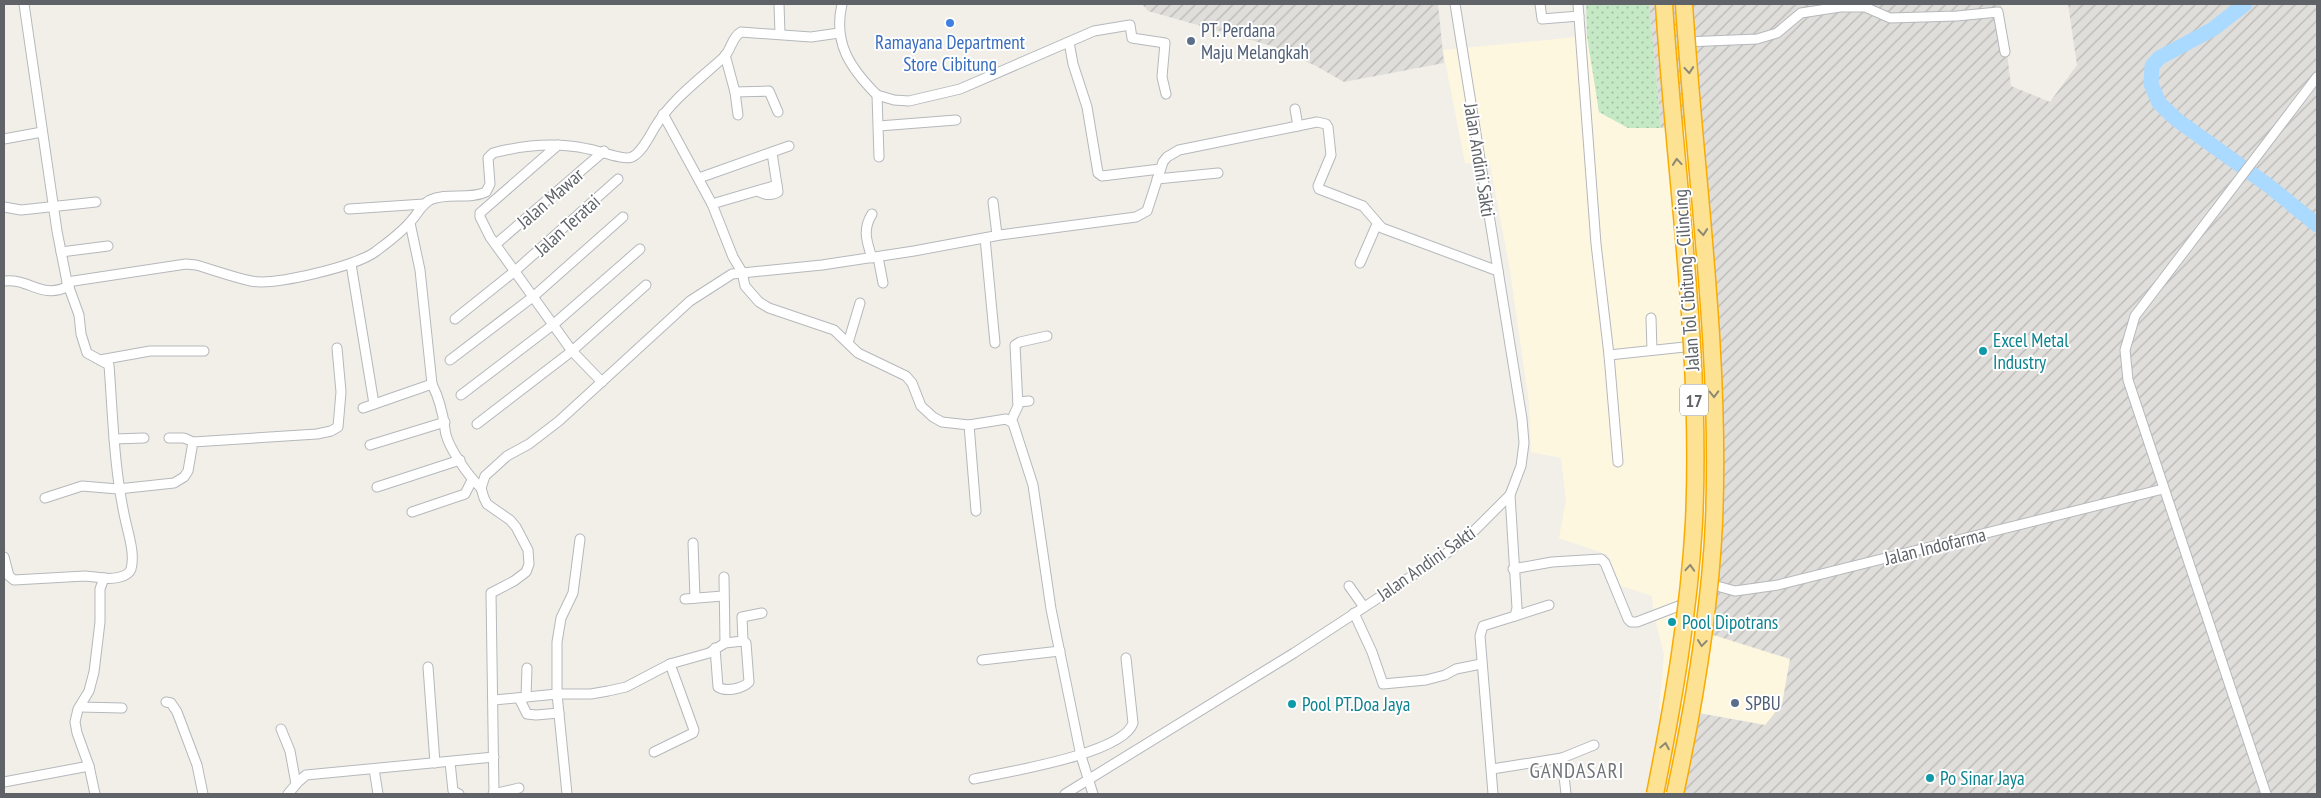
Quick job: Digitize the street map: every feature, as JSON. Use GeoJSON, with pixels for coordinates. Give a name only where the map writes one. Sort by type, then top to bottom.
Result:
{"type":"FeatureCollection","features":[{"type":"Feature","properties":{"kind":"highway","name":"Jalan Tol Cibitung–Cilincing"},"geometry":{"type":"LineString","coordinates":[[1655,794],[1680,661],[1694,521],[1694,390],[1664,4]]}},
{"type":"Feature","properties":{"kind":"highway","name":"Jalan Tol Cibitung–Cilincing"},"geometry":{"type":"LineString","coordinates":[[1675,794],[1699,664],[1708,592],[1714,522],[1715,452],[1714,389],[1709,308],[1684,4]]}},
{"type":"Feature","properties":{"kind":"street"},"geometry":{"type":"LineString","coordinates":[[4,558],[9,576],[14,580],[124,576],[131,568],[130,541],[118,489],[109,365],[87,353],[81,334],[79,315],[68,284],[53,207],[24,4]]}},
{"type":"Feature","properties":{"kind":"street"},"geometry":{"type":"LineString","coordinates":[[779,4],[780,34]]}},
{"type":"Feature","properties":{"kind":"street"},"geometry":{"type":"LineString","coordinates":[[842,4],[839,33],[847,59],[862,80],[877,95],[894,100],[909,101],[960,89],[1094,31],[1130,25],[1132,38],[1165,43],[1162,77],[1166,94]]}},
{"type":"Feature","properties":{"kind":"street","name":"Jalan Andini Sakti"},"geometry":{"type":"LineString","coordinates":[[1065,794],[1294,653],[1447,553],[1475,530],[1510,495],[1521,466],[1524,442],[1520,399],[1493,269],[1455,4]]}},
{"type":"Feature","properties":{"kind":"street"},"geometry":{"type":"LineString","coordinates":[[1540,4],[1542,19],[1579,16]]}},
{"type":"Feature","properties":{"kind":"street"},"geometry":{"type":"LineString","coordinates":[[1578,4],[1596,244],[1609,355],[1618,462]]}},
{"type":"Feature","properties":{"kind":"street"},"geometry":{"type":"LineString","coordinates":[[1685,42],[1757,39],[1777,33],[1801,13],[1840,7],[1865,7],[1890,18],[1956,16],[1998,12],[2005,52]]}},
{"type":"Feature","properties":{"kind":"street"},"geometry":{"type":"LineString","coordinates":[[349,209],[424,204],[438,198],[478,196],[486,192],[490,184],[488,158],[493,153],[528,146],[558,145],[604,151],[620,158],[632,157],[642,148],[663,114],[725,55],[737,34],[741,32],[811,37],[839,33]]}},
{"type":"Feature","properties":{"kind":"street"},"geometry":{"type":"LineString","coordinates":[[1069,42],[1073,64],[1087,107],[1098,174],[1102,176],[1160,169]]}},
{"type":"Feature","properties":{"kind":"street"},"geometry":{"type":"LineString","coordinates":[[725,55],[735,92],[738,115]]}},
{"type":"Feature","properties":{"kind":"street"},"geometry":{"type":"LineString","coordinates":[[2266,794],[2163,490],[2128,380],[2125,365],[2126,340],[2135,316],[2317,77]]}},
{"type":"Feature","properties":{"kind":"street"},"geometry":{"type":"LineString","coordinates":[[735,92],[769,90],[778,112]]}},
{"type":"Feature","properties":{"kind":"street"},"geometry":{"type":"LineString","coordinates":[[877,95],[879,158]]}},
{"type":"Feature","properties":{"kind":"street"},"geometry":{"type":"LineString","coordinates":[[1295,109],[1298,126]]}},
{"type":"Feature","properties":{"kind":"street"},"geometry":{"type":"LineString","coordinates":[[663,114],[712,204],[732,257],[742,272],[745,286],[759,302],[769,308],[834,330],[858,353],[910,379],[919,403],[933,417],[942,422],[969,425],[997,419],[1011,421],[1016,426],[1033,485],[1051,609],[1081,756],[1090,778],[1093,794]]}},
{"type":"Feature","properties":{"kind":"street"},"geometry":{"type":"LineString","coordinates":[[879,126],[956,120]]}},
{"type":"Feature","properties":{"kind":"street"},"geometry":{"type":"LineString","coordinates":[[481,488],[485,476],[493,468],[559,421],[690,301],[732,274],[875,257],[997,235],[1142,215],[1147,211],[1160,169],[1167,157],[1179,150],[1317,122],[1326,124],[1330,133],[1331,155],[1318,186],[1319,189],[1363,206],[1378,224],[1428,246],[1493,269]]}},
{"type":"Feature","properties":{"kind":"street"},"geometry":{"type":"LineString","coordinates":[[4,139],[42,132]]}},
{"type":"Feature","properties":{"kind":"street"},"geometry":{"type":"LineString","coordinates":[[558,145],[480,213],[484,228],[572,351],[602,382]]}},
{"type":"Feature","properties":{"kind":"street"},"geometry":{"type":"LineString","coordinates":[[699,178],[789,146]]}},
{"type":"Feature","properties":{"kind":"street","name":"Jalan Mawar"},"geometry":{"type":"LineString","coordinates":[[496,244],[604,151]]}},
{"type":"Feature","properties":{"kind":"street"},"geometry":{"type":"LineString","coordinates":[[712,204],[777,185],[772,153]]}},
{"type":"Feature","properties":{"kind":"street"},"geometry":{"type":"LineString","coordinates":[[1157,179],[1218,173]]}},
{"type":"Feature","properties":{"kind":"street","name":"Jalan Teratai"},"geometry":{"type":"LineString","coordinates":[[455,319],[515,271],[618,179]]}},
{"type":"Feature","properties":{"kind":"street"},"geometry":{"type":"LineString","coordinates":[[4,207],[21,210],[96,202]]}},
{"type":"Feature","properties":{"kind":"street"},"geometry":{"type":"LineString","coordinates":[[994,202],[997,235]]}},
{"type":"Feature","properties":{"kind":"street"},"geometry":{"type":"LineString","coordinates":[[4,281],[16,280],[48,292],[61,290],[68,284],[186,264],[259,282],[301,276],[351,264],[373,254],[410,223],[424,204]]}},
{"type":"Feature","properties":{"kind":"street"},"geometry":{"type":"LineString","coordinates":[[872,214],[867,222],[866,232],[883,283]]}},
{"type":"Feature","properties":{"kind":"street"},"geometry":{"type":"LineString","coordinates":[[450,360],[534,296],[623,217]]}},
{"type":"Feature","properties":{"kind":"street"},"geometry":{"type":"LineString","coordinates":[[410,223],[420,270],[432,384],[445,422],[448,439],[472,480],[481,488],[487,504],[510,520],[521,535],[528,550],[526,572],[514,581],[491,593],[494,794],[519,788]]}},
{"type":"Feature","properties":{"kind":"street"},"geometry":{"type":"LineString","coordinates":[[1360,264],[1378,224]]}},
{"type":"Feature","properties":{"kind":"street"},"geometry":{"type":"LineString","coordinates":[[985,238],[995,343]]}},
{"type":"Feature","properties":{"kind":"street"},"geometry":{"type":"LineString","coordinates":[[61,252],[108,246]]}},
{"type":"Feature","properties":{"kind":"street"},"geometry":{"type":"LineString","coordinates":[[461,395],[554,324],[640,249]]}},
{"type":"Feature","properties":{"kind":"street"},"geometry":{"type":"LineString","coordinates":[[351,264],[374,404]]}},
{"type":"Feature","properties":{"kind":"street"},"geometry":{"type":"LineString","coordinates":[[476,424],[572,351],[646,285]]}},
{"type":"Feature","properties":{"kind":"street"},"geometry":{"type":"LineString","coordinates":[[848,343],[860,303]]}},
{"type":"Feature","properties":{"kind":"street"},"geometry":{"type":"LineString","coordinates":[[1651,318],[1652,350]]}},
{"type":"Feature","properties":{"kind":"street"},"geometry":{"type":"LineString","coordinates":[[1011,421],[1016,415],[1018,402],[1015,345],[1020,342],[1047,336]]}},
{"type":"Feature","properties":{"kind":"street"},"geometry":{"type":"LineString","coordinates":[[1609,355],[1694,346]]}},
{"type":"Feature","properties":{"kind":"street"},"geometry":{"type":"LineString","coordinates":[[169,438],[184,438],[193,442],[318,434],[332,431],[338,427],[340,414],[341,392],[337,348]]}},
{"type":"Feature","properties":{"kind":"street"},"geometry":{"type":"LineString","coordinates":[[100,360],[150,351],[204,351]]}},
{"type":"Feature","properties":{"kind":"street"},"geometry":{"type":"LineString","coordinates":[[363,408],[432,384]]}},
{"type":"Feature","properties":{"kind":"street"},"geometry":{"type":"LineString","coordinates":[[1018,402],[1029,401]]}},
{"type":"Feature","properties":{"kind":"street"},"geometry":{"type":"LineString","coordinates":[[370,445],[445,422]]}},
{"type":"Feature","properties":{"kind":"street"},"geometry":{"type":"LineString","coordinates":[[969,425],[976,511]]}},
{"type":"Feature","properties":{"kind":"street"},"geometry":{"type":"LineString","coordinates":[[114,439],[144,438]]}},
{"type":"Feature","properties":{"kind":"street"},"geometry":{"type":"LineString","coordinates":[[45,498],[82,486],[118,489],[174,482],[184,477],[190,464],[193,442]]}},
{"type":"Feature","properties":{"kind":"street"},"geometry":{"type":"LineString","coordinates":[[377,487],[460,460]]}},
{"type":"Feature","properties":{"kind":"street"},"geometry":{"type":"LineString","coordinates":[[412,512],[465,494],[472,480]]}},
{"type":"Feature","properties":{"kind":"street","name":"Jalan Indofarma"},"geometry":{"type":"LineString","coordinates":[[1706,583],[1735,591],[1778,585],[2163,490]]}},
{"type":"Feature","properties":{"kind":"street"},"geometry":{"type":"LineString","coordinates":[[1510,495],[1513,569],[1517,608],[1515,616]]}},
{"type":"Feature","properties":{"kind":"street"},"geometry":{"type":"LineString","coordinates":[[567,794],[557,694],[558,633],[561,618],[573,593],[580,539]]}},
{"type":"Feature","properties":{"kind":"street"},"geometry":{"type":"LineString","coordinates":[[693,543],[695,598]]}},
{"type":"Feature","properties":{"kind":"street"},"geometry":{"type":"LineString","coordinates":[[1513,569],[1552,562],[1601,559],[1605,563],[1628,620],[1632,622],[1637,622],[1692,600]]}},
{"type":"Feature","properties":{"kind":"street"},"geometry":{"type":"LineString","coordinates":[[724,577],[725,643]]}},
{"type":"Feature","properties":{"kind":"street"},"geometry":{"type":"LineString","coordinates":[[95,794],[89,766],[75,722],[80,706],[89,691],[94,672],[100,622],[100,589],[104,578]]}},
{"type":"Feature","properties":{"kind":"street"},"geometry":{"type":"LineString","coordinates":[[1349,586],[1364,607]]}},
{"type":"Feature","properties":{"kind":"street"},"geometry":{"type":"LineString","coordinates":[[684,599],[723,596]]}},
{"type":"Feature","properties":{"kind":"street"},"geometry":{"type":"LineString","coordinates":[[1493,794],[1480,636],[1483,626],[1549,605]]}},
{"type":"Feature","properties":{"kind":"street"},"geometry":{"type":"LineString","coordinates":[[715,648],[718,688],[724,690],[742,687],[749,682],[746,643],[743,641],[742,617],[762,613]]}},
{"type":"Feature","properties":{"kind":"street"},"geometry":{"type":"LineString","coordinates":[[1354,613],[1372,652],[1383,684],[1426,680],[1445,675],[1456,669],[1481,664]]}},
{"type":"Feature","properties":{"kind":"street"},"geometry":{"type":"LineString","coordinates":[[494,700],[557,694],[591,694],[626,687],[670,664],[701,656],[725,643],[743,641]]}},
{"type":"Feature","properties":{"kind":"street"},"geometry":{"type":"LineString","coordinates":[[982,660],[1060,651]]}},
{"type":"Feature","properties":{"kind":"street"},"geometry":{"type":"LineString","coordinates":[[974,779],[1081,756],[1122,738],[1131,730],[1133,724],[1126,658]]}},
{"type":"Feature","properties":{"kind":"street"},"geometry":{"type":"LineString","coordinates":[[654,752],[692,733],[694,730],[670,664]]}},
{"type":"Feature","properties":{"kind":"street"},"geometry":{"type":"LineString","coordinates":[[428,667],[436,764]]}},
{"type":"Feature","properties":{"kind":"street"},"geometry":{"type":"LineString","coordinates":[[527,668],[523,698],[527,714],[536,716],[559,713]]}},
{"type":"Feature","properties":{"kind":"street"},"geometry":{"type":"LineString","coordinates":[[166,702],[171,703],[177,712],[198,765],[203,794]]}},
{"type":"Feature","properties":{"kind":"street"},"geometry":{"type":"LineString","coordinates":[[80,706],[122,708]]}},
{"type":"Feature","properties":{"kind":"street"},"geometry":{"type":"LineString","coordinates":[[281,729],[293,760],[296,784]]}},
{"type":"Feature","properties":{"kind":"street"},"geometry":{"type":"LineString","coordinates":[[1492,769],[1562,758],[1594,745]]}},
{"type":"Feature","properties":{"kind":"street"},"geometry":{"type":"LineString","coordinates":[[288,794],[306,775],[494,757]]}},
{"type":"Feature","properties":{"kind":"street"},"geometry":{"type":"LineString","coordinates":[[1562,758],[1566,794]]}},
{"type":"Feature","properties":{"kind":"street"},"geometry":{"type":"LineString","coordinates":[[450,762],[453,791],[459,794]]}},
{"type":"Feature","properties":{"kind":"street"},"geometry":{"type":"LineString","coordinates":[[4,782],[89,766]]}},
{"type":"Feature","properties":{"kind":"street"},"geometry":{"type":"LineString","coordinates":[[374,769],[378,794]]}},
{"type":"Feature","properties":{"kind":"shaded area"},"geometry":{"type":"Polygon","coordinates":[[[1142,4],[1438,4],[1444,63],[1344,82],[1316,66],[1272,46],[1148,11],[1142,4]]]}},
{"type":"Feature","properties":{"kind":"shaded area"},"geometry":{"type":"Polygon","coordinates":[[[1649,4],[2001,4],[2011,86],[2050,102],[2077,65],[2068,4],[2317,4],[2317,794],[1679,794],[1693,712],[1765,725],[1782,705],[1790,659],[1710,634],[1719,463],[1700,124],[1661,128],[1649,4]]]}},
{"type":"Feature","properties":{"kind":"shaded area"},"geometry":{"type":"Polygon","coordinates":[[[1587,36],[1599,112],[1628,128],[1661,128],[1700,124],[1790,659],[1782,705],[1765,725],[1693,712],[1659,710],[1664,654],[1654,615],[1652,596],[1621,586],[1608,555],[1559,538],[1566,500],[1561,458],[1531,452],[1529,403],[1510,270],[1490,164],[1465,163],[1443,50],[1587,36]]]}},
{"type":"Feature","properties":{"kind":"green space"},"geometry":{"type":"Polygon","coordinates":[[[1586,4],[1649,4],[1661,128],[1628,128],[1599,112],[1587,36],[1586,4]]]}},
{"type":"Feature","properties":{"kind":"waterway"},"geometry":{"type":"LineString","coordinates":[[2245,4],[2213,29],[2159,58],[2152,66],[2151,84],[2159,103],[2177,120],[2269,186],[2317,225]]}},
{"type":"Feature","properties":{"kind":"place","name":"Ramayana Department Store Cibitung"},"geometry":{"type":"Point","coordinates":[950,23]}},
{"type":"Feature","properties":{"kind":"place","name":"PT. Perdana Maju Melangkah"},"geometry":{"type":"Point","coordinates":[1191,41]}},
{"type":"Feature","properties":{"kind":"place","name":"Excel Metal Industry"},"geometry":{"type":"Point","coordinates":[1983,351]}},
{"type":"Feature","properties":{"kind":"place","name":"Pool Dipotrans"},"geometry":{"type":"Point","coordinates":[1672,622]}},
{"type":"Feature","properties":{"kind":"place","name":"SPBU"},"geometry":{"type":"Point","coordinates":[1735,703]}},
{"type":"Feature","properties":{"kind":"place","name":"Pool PT.Doa Jaya"},"geometry":{"type":"Point","coordinates":[1292,704]}},
{"type":"Feature","properties":{"kind":"place","name":"Po Sinar Jaya"},"geometry":{"type":"Point","coordinates":[1930,778]}},
{"type":"Feature","properties":{"kind":"district","name":"GANDASARI"},"geometry":{"type":"Point","coordinates":[1577,770]}}]}
